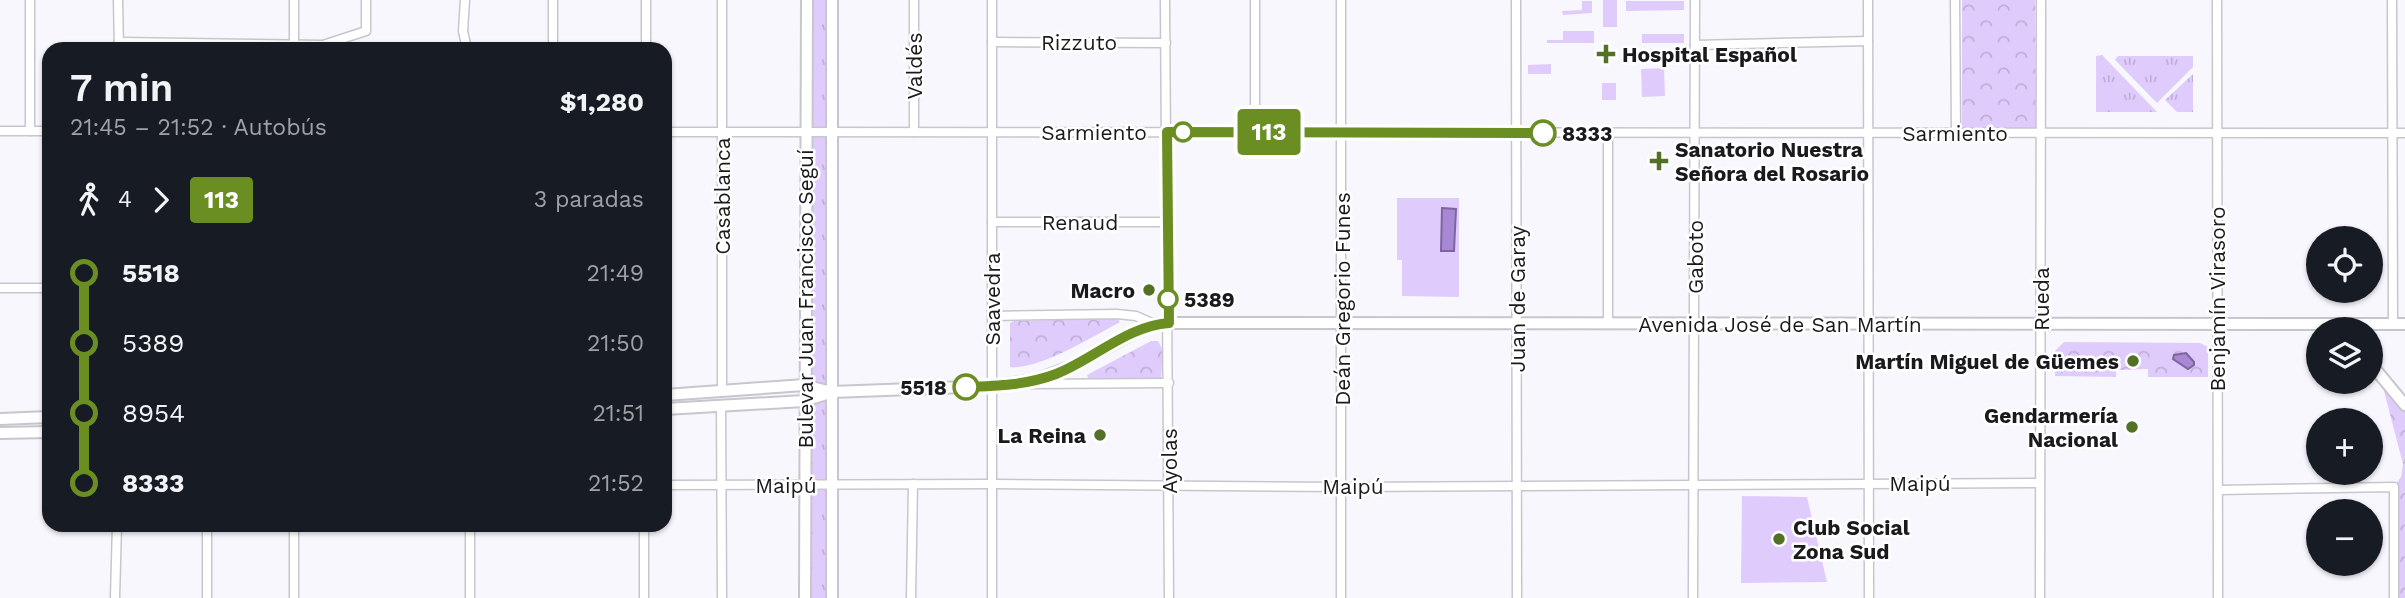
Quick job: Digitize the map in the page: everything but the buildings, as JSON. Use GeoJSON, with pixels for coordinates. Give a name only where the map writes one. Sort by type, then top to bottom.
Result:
{"type":"FeatureCollection","features":[{"type":"Feature","properties":{"kind":"main road","name":"Bulevar Juan Francisco Seguí"},"geometry":{"type":"LineString","coordinates":[[805,598],[807,0]]}},
{"type":"Feature","properties":{"kind":"main road","name":"Bulevar Juan Francisco Seguí"},"geometry":{"type":"LineString","coordinates":[[832,0],[832,598]]}},
{"type":"Feature","properties":{"kind":"main road","name":"Avenida José de San Martín"},"geometry":{"type":"LineString","coordinates":[[672,408],[804,401],[832,392],[1016,384],[1056,374],[1154,324],[1169,323],[2306,327]]}},
{"type":"Feature","properties":{"kind":"main road","name":"Avenida José de San Martín"},"geometry":{"type":"LineString","coordinates":[[2383,325],[2405,324]]}},
{"type":"Feature","properties":{"kind":"main road"},"geometry":{"type":"LineString","coordinates":[[2383,378],[2405,405]]}},
{"type":"Feature","properties":{"kind":"main road","name":"Avenida José de San Martín"},"geometry":{"type":"LineString","coordinates":[[672,395],[804,385],[832,392]]}},
{"type":"Feature","properties":{"kind":"main road"},"geometry":{"type":"LineString","coordinates":[[0,419],[42,418]]}},
{"type":"Feature","properties":{"kind":"main road"},"geometry":{"type":"LineString","coordinates":[[0,433],[42,432]]}},
{"type":"Feature","properties":{"kind":"street"},"geometry":{"type":"LineString","coordinates":[[30,0],[30,131]]}},
{"type":"Feature","properties":{"kind":"street"},"geometry":{"type":"LineString","coordinates":[[118,0],[119,42]]}},
{"type":"Feature","properties":{"kind":"street"},"geometry":{"type":"LineString","coordinates":[[294,0],[294,42]]}},
{"type":"Feature","properties":{"kind":"street"},"geometry":{"type":"LineString","coordinates":[[334,42],[366,31],[366,0]]}},
{"type":"Feature","properties":{"kind":"street"},"geometry":{"type":"LineString","coordinates":[[465,0],[463,31],[465,42]]}},
{"type":"Feature","properties":{"kind":"street"},"geometry":{"type":"LineString","coordinates":[[553,0],[553,42]]}},
{"type":"Feature","properties":{"kind":"street"},"geometry":{"type":"LineString","coordinates":[[646,0],[646,42]]}},
{"type":"Feature","properties":{"kind":"street","name":"Casablanca"},"geometry":{"type":"LineString","coordinates":[[722,0],[722,391]]}},
{"type":"Feature","properties":{"kind":"street","name":"Valdés"},"geometry":{"type":"LineString","coordinates":[[914,0],[914,132]]}},
{"type":"Feature","properties":{"kind":"street","name":"Saavedra"},"geometry":{"type":"LineString","coordinates":[[992,0],[992,598]]}},
{"type":"Feature","properties":{"kind":"street","name":"Ayolas"},"geometry":{"type":"LineString","coordinates":[[1165,0],[1169,598]]}},
{"type":"Feature","properties":{"kind":"street"},"geometry":{"type":"LineString","coordinates":[[1255,0],[1255,132]]}},
{"type":"Feature","properties":{"kind":"street","name":"Deán Gregorio Funes"},"geometry":{"type":"LineString","coordinates":[[1341,0],[1341,598]]}},
{"type":"Feature","properties":{"kind":"street","name":"Juan de Garay"},"geometry":{"type":"LineString","coordinates":[[1516,0],[1517,598]]}},
{"type":"Feature","properties":{"kind":"street","name":"Gaboto"},"geometry":{"type":"LineString","coordinates":[[1693,598],[1695,0]]}},
{"type":"Feature","properties":{"kind":"street"},"geometry":{"type":"LineString","coordinates":[[1868,0],[1868,598]]}},
{"type":"Feature","properties":{"kind":"street"},"geometry":{"type":"LineString","coordinates":[[1955,0],[1956,133]]}},
{"type":"Feature","properties":{"kind":"street","name":"Rueda"},"geometry":{"type":"LineString","coordinates":[[2040,598],[2041,0]]}},
{"type":"Feature","properties":{"kind":"street","name":"Benjamín Virasoro"},"geometry":{"type":"LineString","coordinates":[[2217,0],[2218,598]]}},
{"type":"Feature","properties":{"kind":"street"},"geometry":{"type":"LineString","coordinates":[[2392,0],[2393,325]]}},
{"type":"Feature","properties":{"kind":"street"},"geometry":{"type":"LineString","coordinates":[[1695,45],[1868,41]]}},
{"type":"Feature","properties":{"kind":"street","name":"Rizzuto"},"geometry":{"type":"LineString","coordinates":[[992,42],[1166,43]]}},
{"type":"Feature","properties":{"kind":"street"},"geometry":{"type":"LineString","coordinates":[[0,131],[42,131]]}},
{"type":"Feature","properties":{"kind":"street","name":"Sarmiento"},"geometry":{"type":"LineString","coordinates":[[672,132],[2405,133]]}},
{"type":"Feature","properties":{"kind":"street"},"geometry":{"type":"LineString","coordinates":[[1608,133],[1608,323]]}},
{"type":"Feature","properties":{"kind":"street","name":"Renaud"},"geometry":{"type":"LineString","coordinates":[[992,222],[1168,222]]}},
{"type":"Feature","properties":{"kind":"street"},"geometry":{"type":"LineString","coordinates":[[0,288],[42,288]]}},
{"type":"Feature","properties":{"kind":"street","name":"Avenida José de San Martín"},"geometry":{"type":"LineString","coordinates":[[992,316],[1117,314],[1136,316],[1154,324]]}},
{"type":"Feature","properties":{"kind":"street","name":"Avenida José de San Martín"},"geometry":{"type":"LineString","coordinates":[[1016,384],[1169,383]]}},
{"type":"Feature","properties":{"kind":"street"},"geometry":{"type":"LineString","coordinates":[[721,405],[722,598]]}},
{"type":"Feature","properties":{"kind":"street","name":"Maipú"},"geometry":{"type":"LineString","coordinates":[[672,485],[1342,487],[2040,483]]}},
{"type":"Feature","properties":{"kind":"street"},"geometry":{"type":"LineString","coordinates":[[911,598],[913,484]]}},
{"type":"Feature","properties":{"kind":"street"},"geometry":{"type":"LineString","coordinates":[[2219,490],[2394,486],[2394,598]]}},
{"type":"Feature","properties":{"kind":"street"},"geometry":{"type":"LineString","coordinates":[[115,598],[117,532]]}},
{"type":"Feature","properties":{"kind":"street"},"geometry":{"type":"LineString","coordinates":[[207,532],[207,598]]}},
{"type":"Feature","properties":{"kind":"street"},"geometry":{"type":"LineString","coordinates":[[294,532],[294,598]]}},
{"type":"Feature","properties":{"kind":"street"},"geometry":{"type":"LineString","coordinates":[[470,532],[470,598]]}},
{"type":"Feature","properties":{"kind":"street"},"geometry":{"type":"LineString","coordinates":[[644,532],[644,598]]}},
{"type":"Feature","properties":{"kind":"green space"},"geometry":{"type":"Polygon","coordinates":[[[807,0],[832,0],[832,598],[805,598],[807,0]]]}},
{"type":"Feature","properties":{"kind":"green space"},"geometry":{"type":"Polygon","coordinates":[[[1603,0],[1617,0],[1617,27],[1603,27],[1603,0]]]}},
{"type":"Feature","properties":{"kind":"green space"},"geometry":{"type":"Polygon","coordinates":[[[1962,0],[2035,0],[2036,129],[1962,129],[1962,0]]]}},
{"type":"Feature","properties":{"kind":"green space"},"geometry":{"type":"Polygon","coordinates":[[[1582,1],[1592,1],[1592,13],[1563,15],[1562,11],[1582,10],[1582,1]]]}},
{"type":"Feature","properties":{"kind":"green space"},"geometry":{"type":"Polygon","coordinates":[[[1626,1],[1684,1],[1684,10],[1626,11],[1626,1]]]}},
{"type":"Feature","properties":{"kind":"green space"},"geometry":{"type":"Polygon","coordinates":[[[1563,31],[1594,31],[1594,43],[1547,43],[1547,40],[1563,40],[1563,31]]]}},
{"type":"Feature","properties":{"kind":"green space"},"geometry":{"type":"Polygon","coordinates":[[[1642,34],[1684,34],[1684,43],[1642,43],[1642,34]]]}},
{"type":"Feature","properties":{"kind":"green space"},"geometry":{"type":"Polygon","coordinates":[[[2103,55],[2157,112],[2096,112],[2096,56],[2103,55]]]}},
{"type":"Feature","properties":{"kind":"green space"},"geometry":{"type":"Polygon","coordinates":[[[2118,56],[2193,56],[2193,67],[2157,103],[2115,60],[2118,56]]]}},
{"type":"Feature","properties":{"kind":"green space"},"geometry":{"type":"Polygon","coordinates":[[[1551,64],[1551,74],[1528,74],[1528,65],[1551,64]]]}},
{"type":"Feature","properties":{"kind":"green space"},"geometry":{"type":"Polygon","coordinates":[[[1664,68],[1665,96],[1642,97],[1641,69],[1664,68]]]}},
{"type":"Feature","properties":{"kind":"green space"},"geometry":{"type":"Polygon","coordinates":[[[2193,74],[2193,112],[2177,112],[2165,100],[2193,74]]]}},
{"type":"Feature","properties":{"kind":"green space"},"geometry":{"type":"Polygon","coordinates":[[[1602,83],[1616,83],[1616,100],[1602,100],[1602,83]]]}},
{"type":"Feature","properties":{"kind":"green space"},"geometry":{"type":"Polygon","coordinates":[[[1397,198],[1459,198],[1459,297],[1402,296],[1402,260],[1397,260],[1397,198]]]}},
{"type":"Feature","properties":{"kind":"green space"},"geometry":{"type":"Polygon","coordinates":[[[1117,318],[1120,322],[1051,358],[1022,367],[1010,367],[1010,323],[1014,321],[1117,318]]]}},
{"type":"Feature","properties":{"kind":"green space"},"geometry":{"type":"Polygon","coordinates":[[[1151,341],[1158,341],[1163,351],[1161,378],[1088,378],[1087,375],[1151,341]]]}},
{"type":"Feature","properties":{"kind":"green space"},"geometry":{"type":"Polygon","coordinates":[[[2064,342],[2200,343],[2208,347],[2208,377],[2148,377],[2148,369],[2116,370],[2116,377],[2055,376],[2055,351],[2064,342]]]}},
{"type":"Feature","properties":{"kind":"green space"},"geometry":{"type":"Polygon","coordinates":[[[2383,377],[2405,405],[2405,598],[2394,598],[2394,487],[2401,477],[2403,464],[2383,387],[2383,377]]]}},
{"type":"Feature","properties":{"kind":"green space","name":"Club Social Zona Sud"},"geometry":{"type":"Polygon","coordinates":[[[1742,496],[1807,497],[1827,582],[1741,583],[1742,496]]]}},
{"type":"Feature","properties":{"kind":"shaded area"},"geometry":{"type":"Polygon","coordinates":[[[1442,208],[1456,209],[1454,251],[1441,251],[1442,208]]]}},
{"type":"Feature","properties":{"kind":"shaded area"},"geometry":{"type":"Polygon","coordinates":[[[2186,353],[2194,362],[2188,369],[2173,359],[2174,355],[2186,353]]]}},
{"type":"Feature","properties":{"kind":"bus line","name":"113"},"geometry":{"type":"LineString","coordinates":[[966,387],[1016,384],[1056,374],[1139,330],[1154,324],[1169,323],[1167,132],[1543,133]]}},
{"type":"Feature","properties":{"kind":"place","name":"Hospital Español"},"geometry":{"type":"Point","coordinates":[1606,54]}},
{"type":"Feature","properties":{"kind":"place","name":"8333"},"geometry":{"type":"Point","coordinates":[1543,133]}},
{"type":"Feature","properties":{"kind":"place","name":"Sanatorio Nuestra Señora del Rosario"},"geometry":{"type":"Point","coordinates":[1659,161]}},
{"type":"Feature","properties":{"kind":"place","name":"Macro"},"geometry":{"type":"Point","coordinates":[1149,290]}},
{"type":"Feature","properties":{"kind":"place","name":"5389"},"geometry":{"type":"Point","coordinates":[1168,299]}},
{"type":"Feature","properties":{"kind":"place","name":"Martín Miguel de Güemes"},"geometry":{"type":"Point","coordinates":[2133,361]}},
{"type":"Feature","properties":{"kind":"place","name":"5518"},"geometry":{"type":"Point","coordinates":[966,387]}},
{"type":"Feature","properties":{"kind":"place","name":"Gendarmería Nacional"},"geometry":{"type":"Point","coordinates":[2132,427]}},
{"type":"Feature","properties":{"kind":"place","name":"La Reina"},"geometry":{"type":"Point","coordinates":[1100,435]}},
{"type":"Feature","properties":{"kind":"place","name":"Club Social Zona Sud"},"geometry":{"type":"Point","coordinates":[1779,539]}}]}
